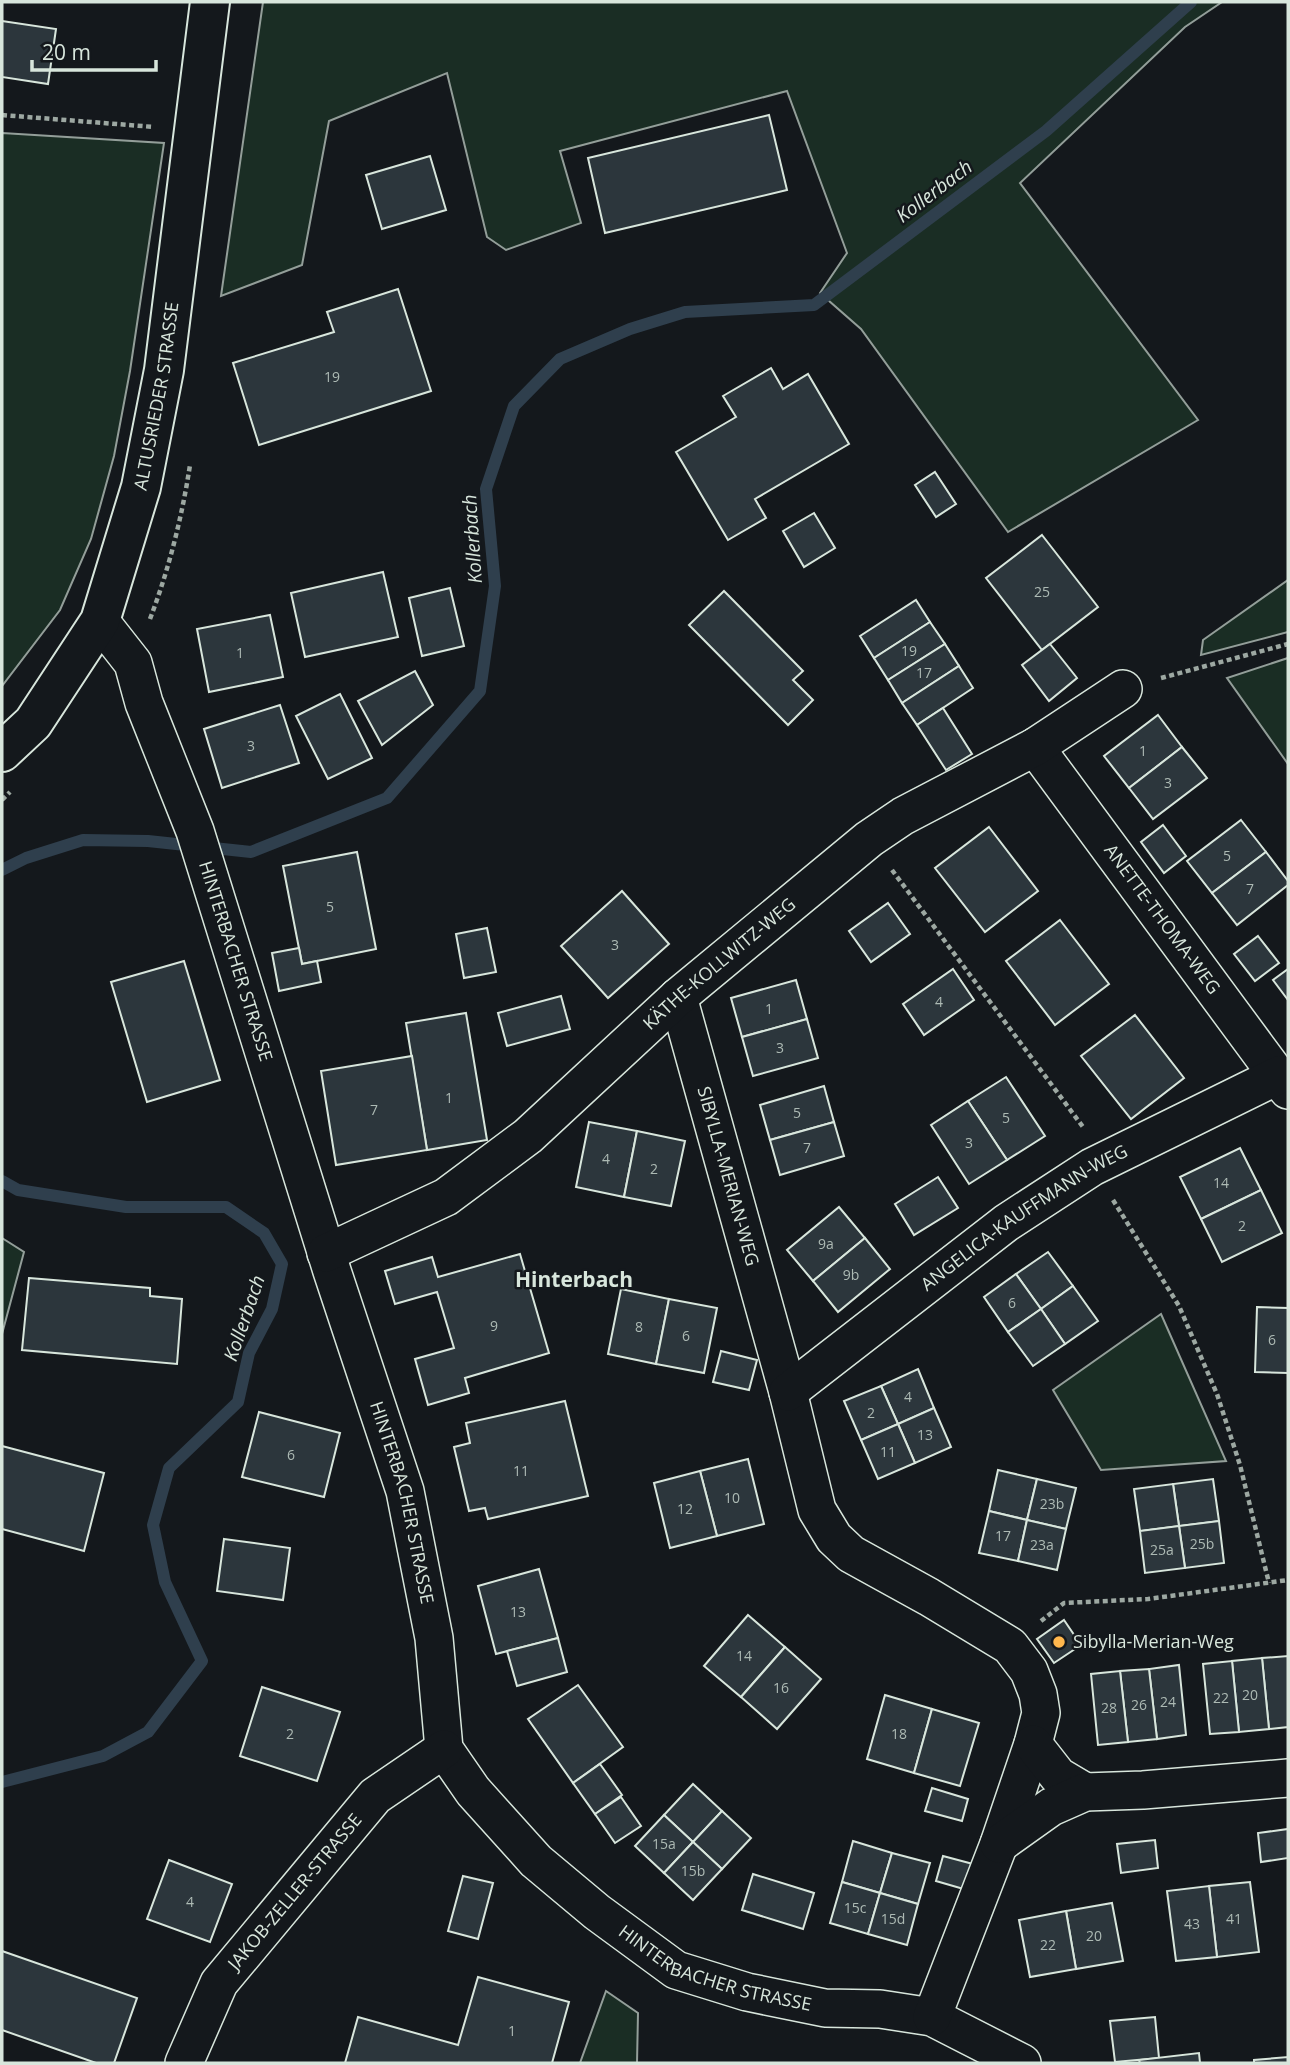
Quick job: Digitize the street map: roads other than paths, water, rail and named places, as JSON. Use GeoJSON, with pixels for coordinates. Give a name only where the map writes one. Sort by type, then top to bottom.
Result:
{"type":"FeatureCollection","features":[{"type":"Feature","properties":{"kind":"main road","name":"ALTUSRIEDER STRASSE"},"geometry":{"type":"LineString","coordinates":[[2,752],[33,723],[100,621],[141,487],[164,370],[210,2]]}},
{"type":"Feature","properties":{"kind":"street","name":"HINTERBACHER STRASSE"},"geometry":{"type":"LineString","coordinates":[[100,621],[133,663],[144,704],[195,831],[326,1253],[405,1490],[434,1638],[444,1749],[473,1791],[536,1861],[597,1912],[676,1970],[747,1992],[825,2008],[880,2009],[932,2017],[1022,2063]]}},
{"type":"Feature","properties":{"kind":"street","name":"KÄTHE-KOLLWITZ-WEG"},"geometry":{"type":"LineString","coordinates":[[326,1253],[446,1196],[528,1136],[678,997],[869,839],[903,816],[1035,747],[1123,688]]}},
{"type":"Feature","properties":{"kind":"street","name":"ANETTE-THOMA-WEG"},"geometry":{"type":"LineString","coordinates":[[1035,747],[1284,1082]]}},
{"type":"Feature","properties":{"kind":"street","name":"SIBYLLA-MERIAN-WEG"},"geometry":{"type":"LineString","coordinates":[[678,997],[788,1392],[817,1510],[834,1538],[851,1554],[1010,1646],[1028,1671],[1038,1694],[1041,1713],[1033,1744],[999,1844],[932,2017]]}},
{"type":"Feature","properties":{"kind":"street","name":"ANGELICA-KAUFFMANN-WEG"},"geometry":{"type":"LineString","coordinates":[[788,1392],[1006,1223],[1099,1163],[1284,1082]]}},
{"type":"Feature","properties":{"kind":"street"},"geometry":{"type":"LineString","coordinates":[[1033,1744],[1058,1776],[1084,1791]]}},
{"type":"Feature","properties":{"kind":"street","name":"JAKOB-ZELLER-STRASSE"},"geometry":{"type":"LineString","coordinates":[[184,2063],[219,1983],[375,1796],[444,1749]]}},
{"type":"Feature","properties":{"kind":"street"},"geometry":{"type":"LineString","coordinates":[[999,1844],[1051,1807],[1084,1791],[1143,1790],[1288,1778]]}},
{"type":"Feature","properties":{"kind":"waterway","name":"Kollerbach"},"geometry":{"type":"LineString","coordinates":[[2,870],[26,858],[83,840],[148,841],[251,852],[387,798],[480,691],[495,586],[486,489],[514,406],[560,359],[630,329],[685,312],[814,305],[1046,131],[1191,2]]}},
{"type":"Feature","properties":{"kind":"waterway","name":"Kollerbach"},"geometry":{"type":"LineString","coordinates":[[2,1181],[18,1190],[126,1207],[226,1207],[264,1233],[282,1264],[272,1309],[249,1353],[238,1402],[169,1468],[153,1525],[165,1582],[202,1661],[148,1732],[103,1756],[2,1782]]}},
{"type":"Feature","properties":{"kind":"place","name":"Sibylla-Merian-Weg"},"geometry":{"type":"Point","coordinates":[1059,1642]}},
{"type":"Feature","properties":{"kind":"district","name":"Hinterbach"},"geometry":{"type":"Point","coordinates":[574,1280]}}]}
